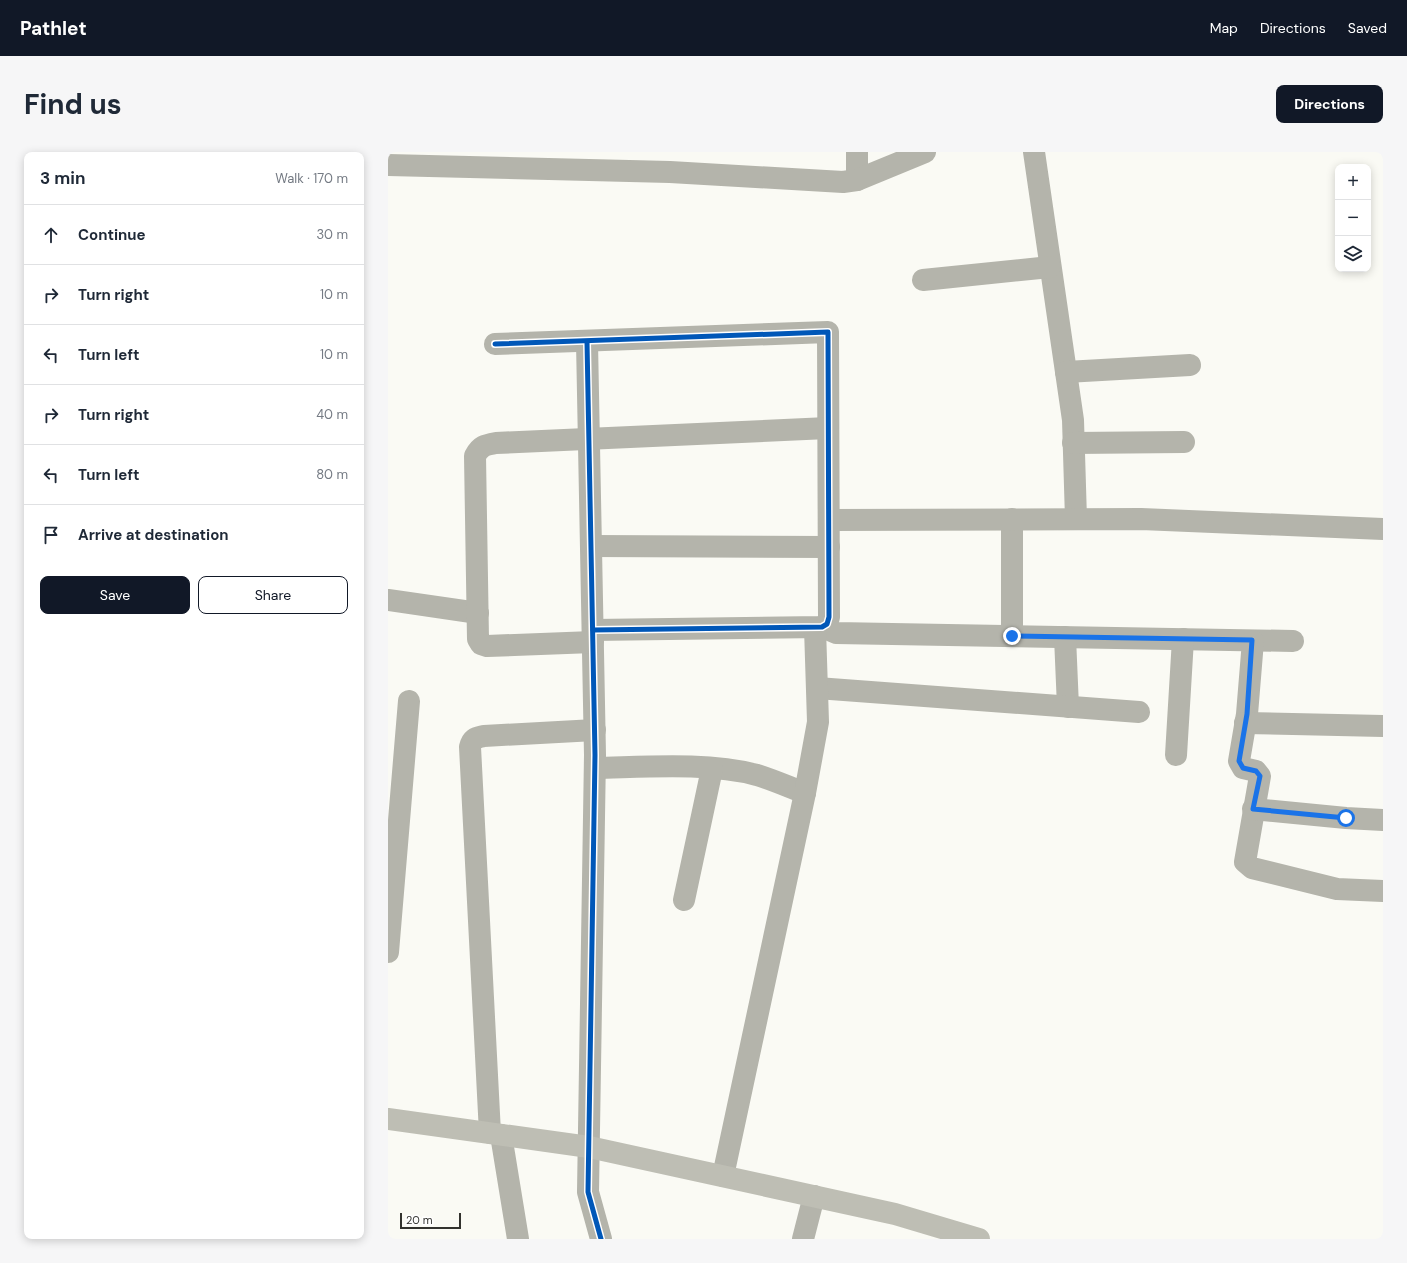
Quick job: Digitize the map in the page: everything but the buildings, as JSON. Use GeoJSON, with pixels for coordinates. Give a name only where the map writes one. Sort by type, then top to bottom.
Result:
{"type":"FeatureCollection","features":[{"type":"Feature","properties":{"kind":"street"},"geometry":{"type":"LineString","coordinates":[[857,152],[857,180]]}},
{"type":"Feature","properties":{"kind":"street"},"geometry":{"type":"LineString","coordinates":[[388,165],[670,172],[843,182],[857,180],[925,152]]}},
{"type":"Feature","properties":{"kind":"street"},"geometry":{"type":"LineString","coordinates":[[1034,152],[1073,420],[1076,519]]}},
{"type":"Feature","properties":{"kind":"street"},"geometry":{"type":"LineString","coordinates":[[923,280],[1050,267]]}},
{"type":"Feature","properties":{"kind":"street"},"geometry":{"type":"LineString","coordinates":[[495,344],[587,342],[828,332],[829,617],[827,624],[818,627],[593,636],[487,646],[481,644],[478,639],[475,456],[478,449],[496,443],[828,428]]}},
{"type":"Feature","properties":{"kind":"street"},"geometry":{"type":"LineString","coordinates":[[587,342],[595,730],[588,1192],[601,1239]]}},
{"type":"Feature","properties":{"kind":"street"},"geometry":{"type":"LineString","coordinates":[[1066,372],[1190,365]]}},
{"type":"Feature","properties":{"kind":"street"},"geometry":{"type":"LineString","coordinates":[[1073,443],[1184,442]]}},
{"type":"Feature","properties":{"kind":"street"},"geometry":{"type":"LineString","coordinates":[[829,520],[1141,518],[1383,529]]}},
{"type":"Feature","properties":{"kind":"street"},"geometry":{"type":"LineString","coordinates":[[1012,519],[1012,636]]}},
{"type":"Feature","properties":{"kind":"street"},"geometry":{"type":"LineString","coordinates":[[591,546],[829,547]]}},
{"type":"Feature","properties":{"kind":"street"},"geometry":{"type":"LineString","coordinates":[[388,600],[478,613]]}},
{"type":"Feature","properties":{"kind":"street"},"geometry":{"type":"LineString","coordinates":[[818,627],[836,633],[1293,641]]}},
{"type":"Feature","properties":{"kind":"street"},"geometry":{"type":"LineString","coordinates":[[723,1176],[805,794],[818,722],[818,627]]}},
{"type":"Feature","properties":{"kind":"street"},"geometry":{"type":"LineString","coordinates":[[1065,637],[1068,707]]}},
{"type":"Feature","properties":{"kind":"street"},"geometry":{"type":"LineString","coordinates":[[1176,755],[1183,639]]}},
{"type":"Feature","properties":{"kind":"street"},"geometry":{"type":"LineString","coordinates":[[1252,640],[1245,723],[1239,761],[1243,768],[1256,771],[1260,776],[1253,809],[1245,862],[1248,866],[1336,889],[1383,891]]}},
{"type":"Feature","properties":{"kind":"street"},"geometry":{"type":"LineString","coordinates":[[817,688],[1139,712]]}},
{"type":"Feature","properties":{"kind":"street"},"geometry":{"type":"LineString","coordinates":[[388,952],[409,701]]}},
{"type":"Feature","properties":{"kind":"street"},"geometry":{"type":"LineString","coordinates":[[1245,723],[1383,726]]}},
{"type":"Feature","properties":{"kind":"street"},"geometry":{"type":"LineString","coordinates":[[518,1239],[495,1134],[470,747],[471,741],[475,738],[484,736],[595,730]]}},
{"type":"Feature","properties":{"kind":"street"},"geometry":{"type":"LineString","coordinates":[[595,768],[690,767],[712,769],[757,775],[805,794]]}},
{"type":"Feature","properties":{"kind":"street"},"geometry":{"type":"LineString","coordinates":[[684,900],[712,769]]}},
{"type":"Feature","properties":{"kind":"street"},"geometry":{"type":"LineString","coordinates":[[1253,809],[1383,820]]}},
{"type":"Feature","properties":{"kind":"street"},"geometry":{"type":"LineString","coordinates":[[389,1124],[495,1134],[589,1147],[895,1214],[979,1239]]}},
{"type":"Feature","properties":{"kind":"street"},"geometry":{"type":"LineString","coordinates":[[803,1239],[814,1196]]}},
{"type":"Feature","properties":{"kind":"cycle path"},"geometry":{"type":"LineString","coordinates":[[495,344],[828,332],[829,617],[827,624],[822,627],[593,630]]}},
{"type":"Feature","properties":{"kind":"cycle path"},"geometry":{"type":"LineString","coordinates":[[587,342],[595,755],[588,1192],[601,1239]]}},
{"type":"Feature","properties":{"kind":"route"},"geometry":{"type":"LineString","coordinates":[[1012,636],[1252,640],[1247,714],[1239,761],[1243,768],[1246,770],[1256,771],[1260,776],[1253,809],[1346,818]]}}]}
